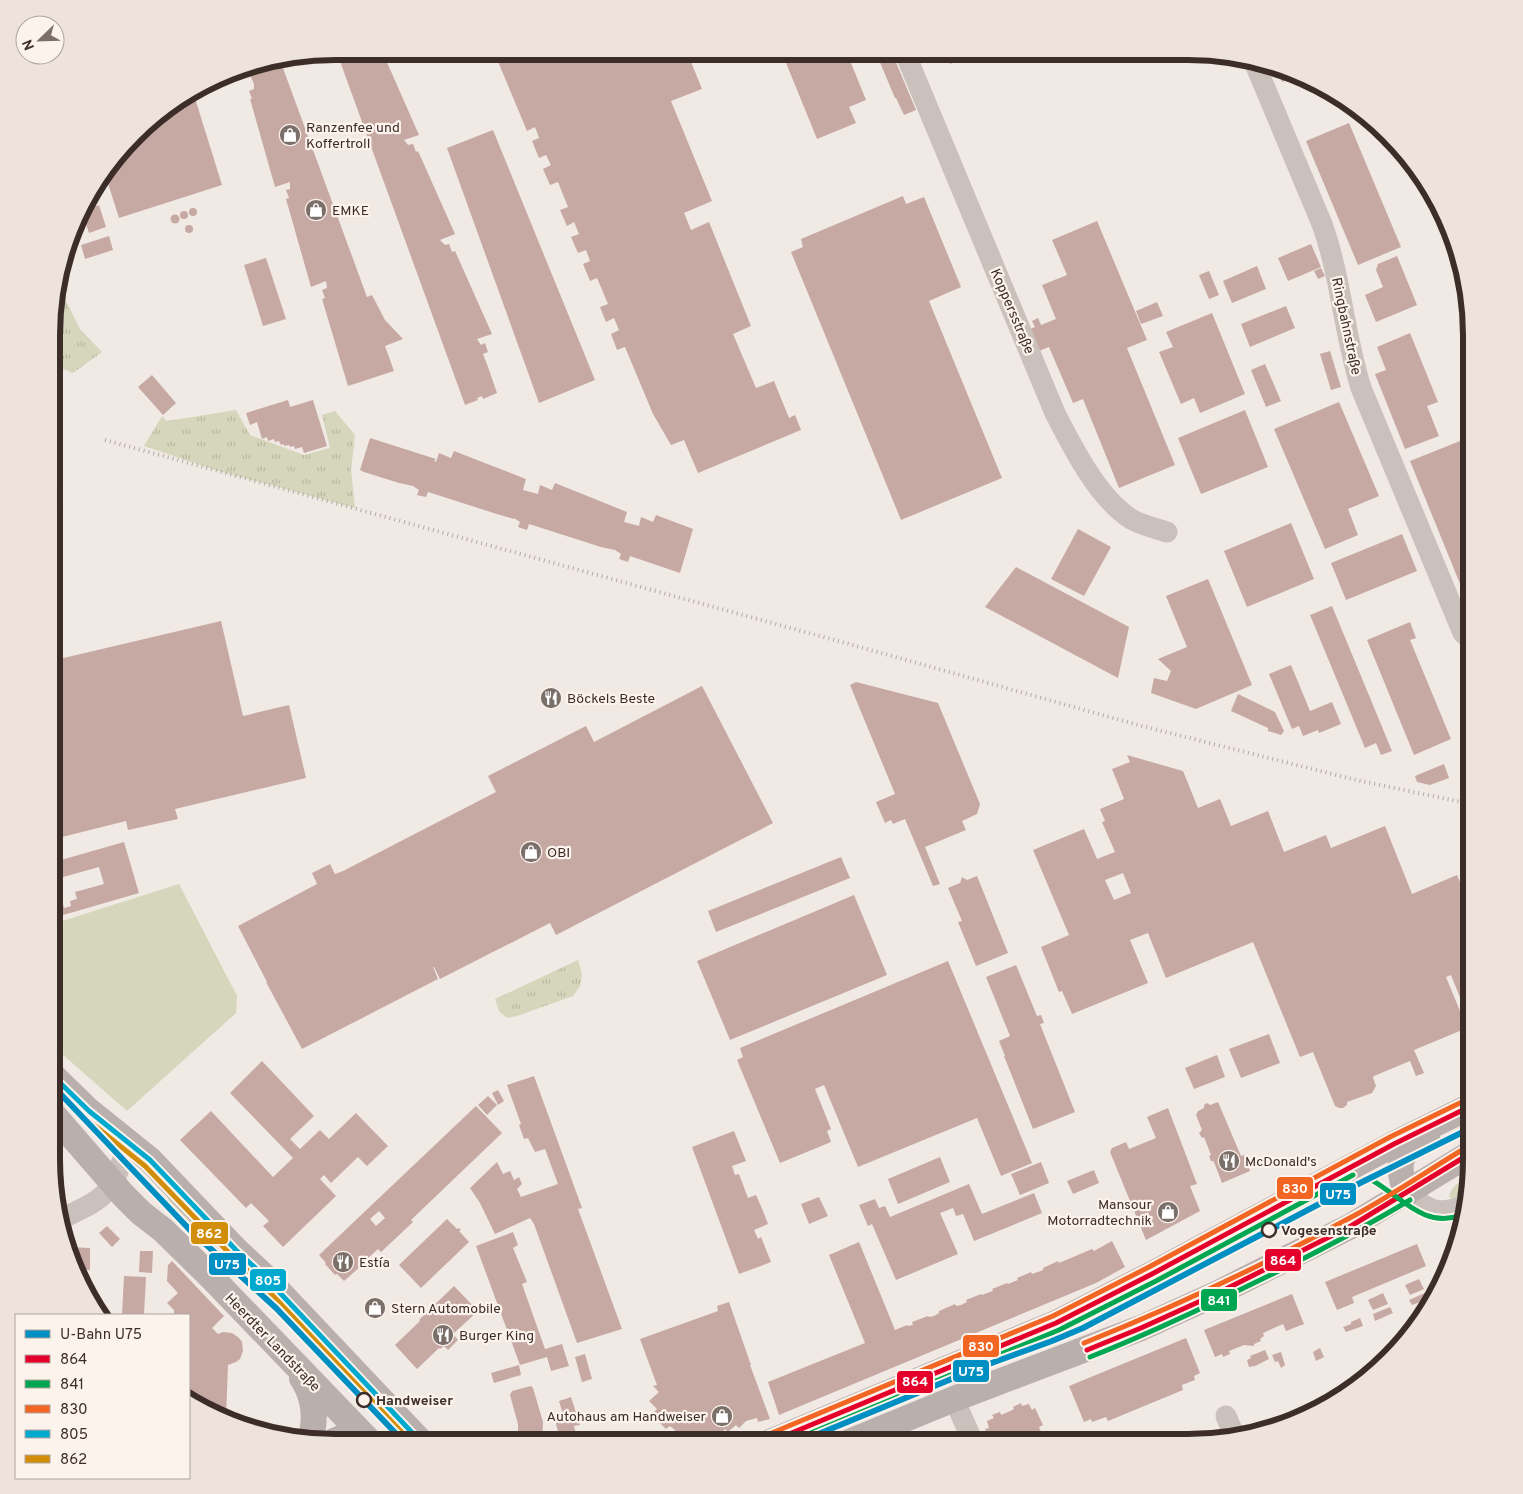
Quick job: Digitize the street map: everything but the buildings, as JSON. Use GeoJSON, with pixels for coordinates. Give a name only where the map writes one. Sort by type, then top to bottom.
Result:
{"type":"FeatureCollection","features":[{"type":"Feature","properties":{"kind":"main road"},"geometry":{"type":"LineString","coordinates":[[60,1083],[89,1110],[150,1160],[236,1250],[265,1277],[413,1434]]}},
{"type":"Feature","properties":{"kind":"main road"},"geometry":{"type":"LineString","coordinates":[[789,1434],[1056,1323],[1463,1110]]}},
{"type":"Feature","properties":{"kind":"main road"},"geometry":{"type":"LineString","coordinates":[[1406,1194],[1400,1172],[1400,1163],[1412,1147],[1425,1140],[1447,1117]]}},
{"type":"Feature","properties":{"kind":"main road","name":"Heerdter Landstraße"},"geometry":{"type":"LineString","coordinates":[[60,1122],[141,1212],[163,1230],[213,1279],[362,1434]]}},
{"type":"Feature","properties":{"kind":"main road"},"geometry":{"type":"LineString","coordinates":[[869,1434],[954,1399],[1141,1328],[1216,1294],[1358,1222],[1463,1158]]}},
{"type":"Feature","properties":{"kind":"main road"},"geometry":{"type":"LineString","coordinates":[[1349,1168],[1364,1169],[1377,1174],[1406,1194]]}},
{"type":"Feature","properties":{"kind":"main road"},"geometry":{"type":"LineString","coordinates":[[289,1358],[306,1385],[313,1402],[314,1419],[311,1433]]}},
{"type":"Feature","properties":{"kind":"street","name":"Koppersstraße"},"geometry":{"type":"LineString","coordinates":[[908,60],[1052,404],[1072,446],[1114,505],[1132,520],[1167,532]]}},
{"type":"Feature","properties":{"kind":"street","name":"Ringbahnstraße"},"geometry":{"type":"LineString","coordinates":[[1256,68],[1331,249],[1352,361],[1361,388],[1463,633]]}},
{"type":"Feature","properties":{"kind":"street"},"geometry":{"type":"LineString","coordinates":[[66,1217],[95,1201],[106,1191],[112,1182],[129,1143]]}},
{"type":"Feature","properties":{"kind":"street"},"geometry":{"type":"LineString","coordinates":[[1406,1194],[1424,1206],[1438,1211],[1450,1211],[1459,1207]]}},
{"type":"Feature","properties":{"kind":"street"},"geometry":{"type":"LineString","coordinates":[[954,1399],[969,1434]]}},
{"type":"Feature","properties":{"kind":"street"},"geometry":{"type":"LineString","coordinates":[[1226,1416],[1233,1431]]}},
{"type":"Feature","properties":{"kind":"green space"},"geometry":{"type":"Polygon","coordinates":[[[63,294],[80,329],[102,352],[73,373],[60,368],[63,294]]]}},
{"type":"Feature","properties":{"kind":"green space"},"geometry":{"type":"Polygon","coordinates":[[[236,410],[250,435],[304,455],[330,448],[322,415],[335,411],[355,435],[351,470],[355,508],[215,470],[144,446],[162,416],[167,421],[236,410]]]}},
{"type":"Feature","properties":{"kind":"green space"},"geometry":{"type":"Polygon","coordinates":[[[179,884],[237,996],[236,1013],[127,1111],[60,1052],[60,922],[179,884]]]}},
{"type":"Feature","properties":{"kind":"green space"},"geometry":{"type":"Polygon","coordinates":[[[578,960],[582,974],[580,986],[573,996],[517,1016],[507,1018],[499,1011],[495,999],[578,960]]]}},
{"type":"Feature","properties":{"kind":"green space"},"geometry":{"type":"Polygon","coordinates":[[[1461,1181],[1461,1195],[1453,1199],[1449,1197],[1454,1186],[1461,1181]]]}},
{"type":"Feature","properties":{"kind":"green space"},"geometry":{"type":"Polygon","coordinates":[[[174,1193],[209,1231],[204,1236],[201,1236],[166,1201],[174,1193]]]}},
{"type":"Feature","properties":{"kind":"railway"},"geometry":{"type":"LineString","coordinates":[[105,440],[1138,725],[1356,780],[1463,802]]}},
{"type":"Feature","properties":{"kind":"metro line","name":"U75"},"geometry":{"type":"LineString","coordinates":[[60,1093],[190,1230],[276,1308],[396,1434]]}},
{"type":"Feature","properties":{"kind":"metro line","name":"U75"},"geometry":{"type":"LineString","coordinates":[[818,1434],[978,1368],[1083,1328],[1342,1192],[1463,1132]]}},
{"type":"Feature","properties":{"kind":"transit line","name":"805"},"geometry":{"type":"LineString","coordinates":[[60,1083],[89,1111],[150,1160],[236,1250],[265,1277],[413,1434]]}},
{"type":"Feature","properties":{"kind":"transit line","name":"862"},"geometry":{"type":"LineString","coordinates":[[60,1094],[84,1117],[145,1166],[231,1255],[260,1282],[403,1434]]}},
{"type":"Feature","properties":{"kind":"transit line","name":"830"},"geometry":{"type":"LineString","coordinates":[[769,1434],[1053,1316],[1149,1267],[1390,1137],[1463,1101]]}},
{"type":"Feature","properties":{"kind":"transit line","name":"864"},"geometry":{"type":"LineString","coordinates":[[789,1434],[1056,1323],[1152,1274],[1394,1144],[1463,1110]]}},
{"type":"Feature","properties":{"kind":"transit line","name":"830"},"geometry":{"type":"LineString","coordinates":[[1084,1343],[1151,1315],[1282,1254],[1377,1203],[1463,1149]]}},
{"type":"Feature","properties":{"kind":"transit line","name":"864"},"geometry":{"type":"LineString","coordinates":[[1087,1350],[1216,1294],[1351,1226],[1463,1158]]}},
{"type":"Feature","properties":{"kind":"transit line","name":"841"},"geometry":{"type":"LineString","coordinates":[[808,1434],[1059,1330],[1156,1281],[1353,1175]]}},
{"type":"Feature","properties":{"kind":"transit line","name":"841"},"geometry":{"type":"LineString","coordinates":[[1368,1178],[1423,1214],[1435,1218],[1457,1216]]}},
{"type":"Feature","properties":{"kind":"transit line","name":"841"},"geometry":{"type":"LineString","coordinates":[[1090,1357],[1132,1340],[1275,1273],[1353,1233],[1410,1200]]}},
{"type":"Feature","properties":{"kind":"place","name":"Ranzenfee und Koffertroll"},"geometry":{"type":"Point","coordinates":[290,135]}},
{"type":"Feature","properties":{"kind":"place","name":"EMKE"},"geometry":{"type":"Point","coordinates":[316,210]}},
{"type":"Feature","properties":{"kind":"place","name":"Böckels Beste"},"geometry":{"type":"Point","coordinates":[551,698]}},
{"type":"Feature","properties":{"kind":"place","name":"OBI"},"geometry":{"type":"Point","coordinates":[531,852]}},
{"type":"Feature","properties":{"kind":"place","name":"McDonald's"},"geometry":{"type":"Point","coordinates":[1229,1161]}},
{"type":"Feature","properties":{"kind":"place","name":"Mansour Motorradtechnik"},"geometry":{"type":"Point","coordinates":[1168,1212]}},
{"type":"Feature","properties":{"kind":"place","name":"Vogesenstraße"},"geometry":{"type":"Point","coordinates":[1269,1230]}},
{"type":"Feature","properties":{"kind":"place","name":"Estía"},"geometry":{"type":"Point","coordinates":[343,1262]}},
{"type":"Feature","properties":{"kind":"place","name":"Stern Automobile"},"geometry":{"type":"Point","coordinates":[375,1308]}},
{"type":"Feature","properties":{"kind":"place","name":"Burger King"},"geometry":{"type":"Point","coordinates":[443,1335]}},
{"type":"Feature","properties":{"kind":"place","name":"Handweiser"},"geometry":{"type":"Point","coordinates":[364,1400]}},
{"type":"Feature","properties":{"kind":"place","name":"Autohaus am Handweiser"},"geometry":{"type":"Point","coordinates":[722,1416]}}]}
